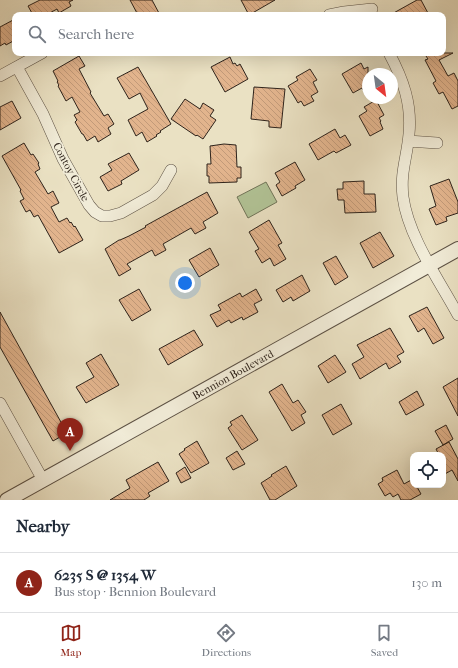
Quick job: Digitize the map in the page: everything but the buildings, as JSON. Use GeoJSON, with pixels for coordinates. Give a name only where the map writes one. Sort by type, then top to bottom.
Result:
{"type":"FeatureCollection","features":[{"type":"Feature","properties":{"kind":"street"},"geometry":{"type":"LineString","coordinates":[[344,12],[373,8]]}},
{"type":"Feature","properties":{"kind":"street"},"geometry":{"type":"LineString","coordinates":[[0,76],[37,56]]}},
{"type":"Feature","properties":{"kind":"street"},"geometry":{"type":"LineString","coordinates":[[391,56],[400,74],[407,97],[410,123],[402,172],[402,189],[405,208],[416,238],[458,315]]}},
{"type":"Feature","properties":{"kind":"street","name":"Contoy Circle"},"geometry":{"type":"LineString","coordinates":[[17,67],[43,114],[63,159],[89,206],[95,212],[102,216],[110,216],[121,213],[153,195],[162,186],[171,170]]}},
{"type":"Feature","properties":{"kind":"street"},"geometry":{"type":"LineString","coordinates":[[408,141],[437,143]]}},
{"type":"Feature","properties":{"kind":"street","name":"Bennion Boulevard"},"geometry":{"type":"LineString","coordinates":[[7,500],[458,249]]}},
{"type":"Feature","properties":{"kind":"street"},"geometry":{"type":"LineString","coordinates":[[0,403],[43,480]]}},
{"type":"Feature","properties":{"kind":"green space"},"geometry":{"type":"Polygon","coordinates":[[[266,182],[277,202],[248,218],[237,197],[266,182]]]}},
{"type":"Feature","properties":{"kind":"place","name":"6235 S @ 1354 W"},"geometry":{"type":"Point","coordinates":[70,451]}}]}
